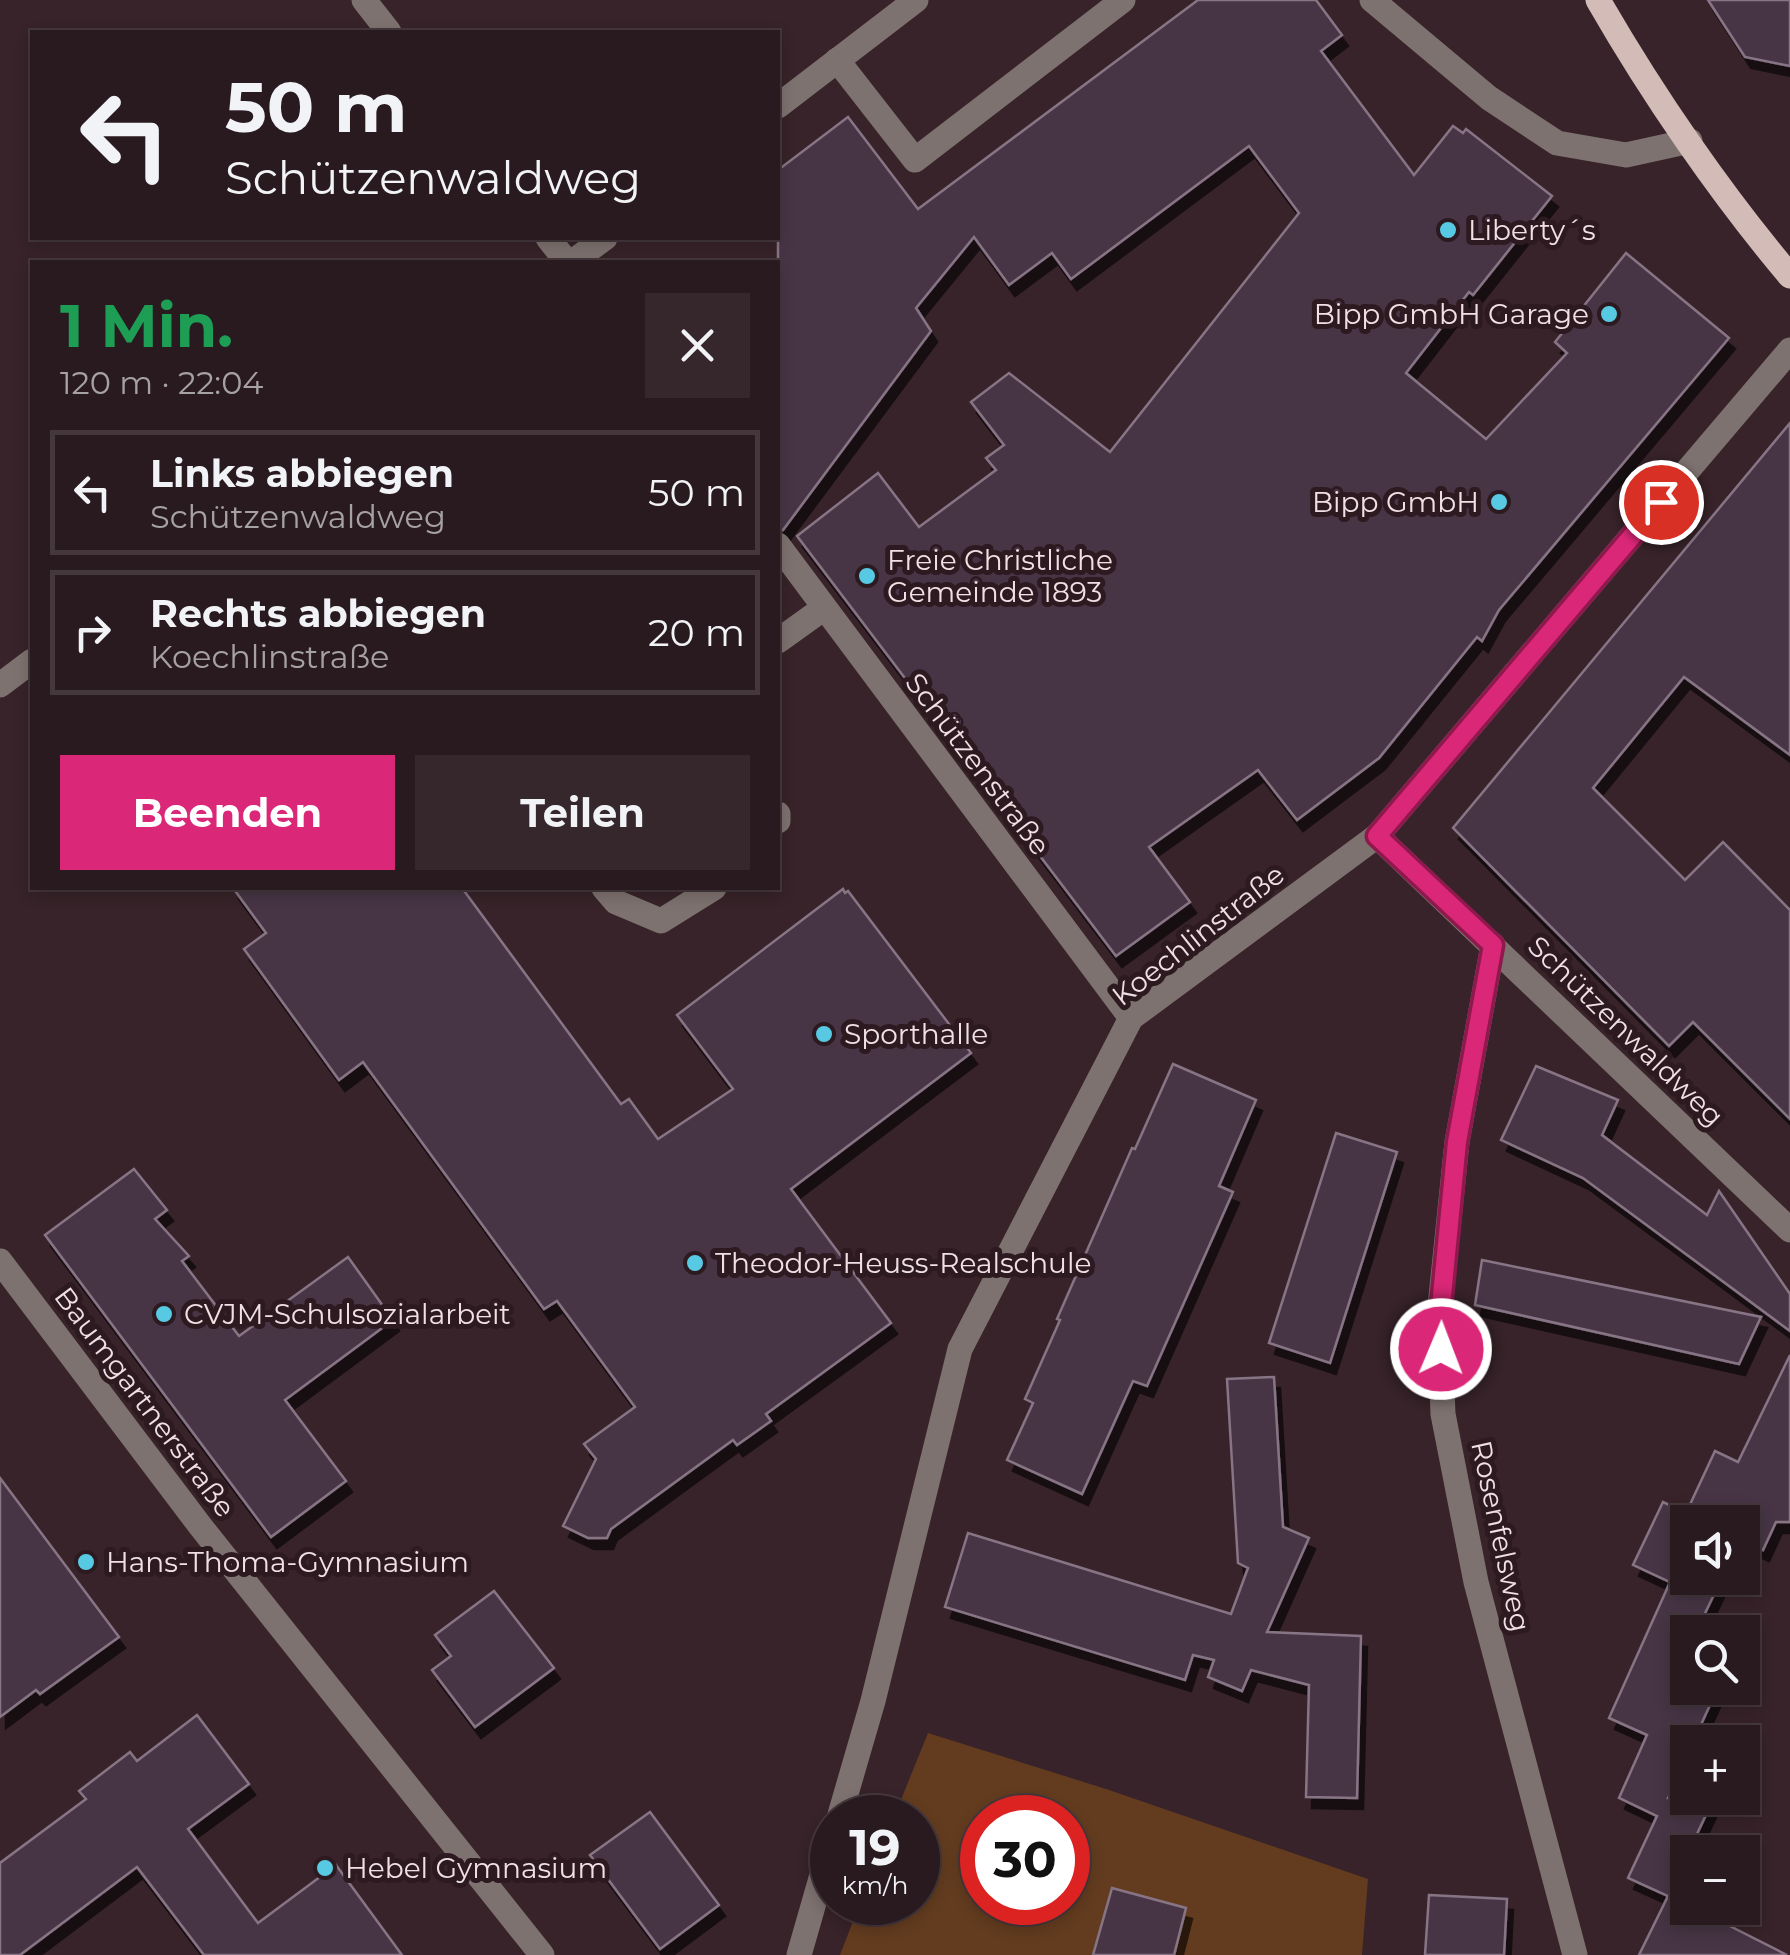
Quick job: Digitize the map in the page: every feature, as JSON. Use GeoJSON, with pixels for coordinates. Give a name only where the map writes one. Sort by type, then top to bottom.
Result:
{"type":"FeatureCollection","features":[{"type":"Feature","properties":{"kind":"main road"},"geometry":{"type":"LineString","coordinates":[[1598,0],[1690,141],[1790,276]]}},
{"type":"Feature","properties":{"kind":"street"},"geometry":{"type":"LineString","coordinates":[[364,0],[387,30]]}},
{"type":"Feature","properties":{"kind":"street"},"geometry":{"type":"LineString","coordinates":[[780,104],[916,0]]}},
{"type":"Feature","properties":{"kind":"street"},"geometry":{"type":"LineString","coordinates":[[837,60],[915,160],[1124,0]]}},
{"type":"Feature","properties":{"kind":"street"},"geometry":{"type":"LineString","coordinates":[[1372,0],[1490,98],[1556,144],[1626,155],[1690,141]]}},
{"type":"Feature","properties":{"kind":"street"},"geometry":{"type":"LineString","coordinates":[[550,240],[568,260]]}},
{"type":"Feature","properties":{"kind":"street"},"geometry":{"type":"LineString","coordinates":[[573,260],[602,240]]}},
{"type":"Feature","properties":{"kind":"street","name":"Koechlinstraße"},"geometry":{"type":"LineString","coordinates":[[846,1795],[874,1701],[960,1349],[1130,1018],[1377,836],[1790,350]]}},
{"type":"Feature","properties":{"kind":"street","name":"Schützenstraße"},"geometry":{"type":"LineString","coordinates":[[780,548],[1130,1018]]}},
{"type":"Feature","properties":{"kind":"street"},"geometry":{"type":"LineString","coordinates":[[780,641],[824,608]]}},
{"type":"Feature","properties":{"kind":"street"},"geometry":{"type":"LineString","coordinates":[[0,685],[30,662]]}},
{"type":"Feature","properties":{"kind":"street","name":"Schützenwaldweg"},"geometry":{"type":"LineString","coordinates":[[1377,836],[1790,1230]]}},
{"type":"Feature","properties":{"kind":"street"},"geometry":{"type":"LineString","coordinates":[[606,890],[616,902],[661,921],[711,890]]}},
{"type":"Feature","properties":{"kind":"street","name":"Rosenfelsweg"},"geometry":{"type":"LineString","coordinates":[[1493,945],[1457,1142],[1440,1316],[1444,1414],[1476,1582],[1575,1955]]}},
{"type":"Feature","properties":{"kind":"street","name":"Baumgartnerstraße"},"geometry":{"type":"LineString","coordinates":[[0,1261],[201,1526],[542,1955]]}},
{"type":"Feature","properties":{"kind":"street"},"geometry":{"type":"LineString","coordinates":[[799,1955],[810,1917]]}},
{"type":"Feature","properties":{"kind":"shaded area"},"geometry":{"type":"Polygon","coordinates":[[[928,1733],[1368,1879],[1362,1955],[840,1955],[852,1925],[940,1925],[940,1795],[903,1795],[928,1733]]]}},
{"type":"Feature","properties":{"kind":"building"},"geometry":{"type":"Polygon","coordinates":[[[1198,0],[1316,0],[1342,35],[1321,51],[1414,175],[1453,126],[1463,133],[1466,129],[1552,196],[1406,373],[1486,439],[1567,353],[1555,342],[1626,253],[1729,338],[1499,610],[1482,641],[1477,637],[1379,758],[1297,820],[1258,770],[1149,847],[1190,902],[1116,956],[797,536],[878,473],[919,527],[996,470],[986,458],[1004,445],[971,402],[1009,373],[1110,452],[1299,213],[1249,146],[1071,279],[1052,253],[1009,285],[974,237],[916,308],[931,331],[780,529],[780,168],[848,117],[918,209],[1198,0]]]}},
{"type":"Feature","properties":{"kind":"building"},"geometry":{"type":"Polygon","coordinates":[[[1708,0],[1790,0],[1790,66],[1745,57],[1708,0]]]}},
{"type":"Feature","properties":{"kind":"building"},"geometry":{"type":"Polygon","coordinates":[[[1790,423],[1790,755],[1684,677],[1593,788],[1685,880],[1723,842],[1790,910],[1790,1119],[1693,1022],[1669,1046],[1453,828],[1790,423]]]}},
{"type":"Feature","properties":{"kind":"building"},"geometry":{"type":"Polygon","coordinates":[[[843,889],[848,891],[971,1053],[791,1189],[891,1323],[766,1414],[771,1421],[737,1445],[733,1440],[611,1529],[607,1538],[588,1538],[563,1526],[596,1459],[584,1444],[635,1407],[557,1301],[544,1309],[363,1062],[339,1080],[244,949],[266,933],[234,890],[463,890],[621,1104],[629,1099],[658,1139],[733,1089],[677,1015],[843,889]]]}},
{"type":"Feature","properties":{"kind":"building"},"geometry":{"type":"Polygon","coordinates":[[[1173,1064],[1256,1100],[1219,1186],[1233,1192],[1147,1386],[1133,1381],[1082,1494],[1007,1460],[1033,1403],[1025,1399],[1060,1320],[1057,1319],[1173,1064]]]}},
{"type":"Feature","properties":{"kind":"building"},"geometry":{"type":"Polygon","coordinates":[[[1536,1066],[1618,1100],[1602,1135],[1707,1215],[1719,1191],[1790,1294],[1790,1331],[1583,1178],[1501,1140],[1536,1066]]]}},
{"type":"Feature","properties":{"kind":"building"},"geometry":{"type":"Polygon","coordinates":[[[1336,1133],[1397,1152],[1330,1363],[1269,1343],[1336,1133]]]}},
{"type":"Feature","properties":{"kind":"building"},"geometry":{"type":"Polygon","coordinates":[[[134,1169],[167,1210],[155,1219],[189,1256],[182,1261],[239,1336],[348,1257],[393,1320],[285,1400],[346,1481],[271,1537],[45,1235],[134,1169]]]}},
{"type":"Feature","properties":{"kind":"building"},"geometry":{"type":"Polygon","coordinates":[[[1482,1260],[1761,1317],[1739,1364],[1475,1305],[1482,1260]]]}},
{"type":"Feature","properties":{"kind":"building"},"geometry":{"type":"Polygon","coordinates":[[[1790,1355],[1790,1522],[1776,1522],[1763,1550],[1760,1505],[1690,1505],[1715,1451],[1738,1462],[1790,1355]]]}},
{"type":"Feature","properties":{"kind":"building"},"geometry":{"type":"Polygon","coordinates":[[[1274,1377],[1283,1527],[1309,1538],[1267,1632],[1361,1636],[1357,1798],[1306,1797],[1309,1685],[1251,1670],[1242,1691],[1208,1677],[1214,1660],[1193,1655],[1185,1680],[945,1607],[968,1533],[1231,1614],[1248,1568],[1238,1563],[1227,1379],[1274,1377]]]}},
{"type":"Feature","properties":{"kind":"building"},"geometry":{"type":"Polygon","coordinates":[[[0,1478],[119,1637],[40,1694],[36,1690],[0,1717],[0,1478]]]}},
{"type":"Feature","properties":{"kind":"building"},"geometry":{"type":"Polygon","coordinates":[[[1663,1502],[1670,1505],[1670,1582],[1633,1565],[1663,1502]]]}},
{"type":"Feature","properties":{"kind":"building"},"geometry":{"type":"Polygon","coordinates":[[[1670,1582],[1670,1595],[1714,1595],[1704,1615],[1670,1615],[1670,1705],[1710,1705],[1701,1725],[1670,1725],[1670,1815],[1706,1815],[1699,1835],[1670,1835],[1670,1925],[1728,1925],[1787,1955],[1639,1955],[1668,1896],[1628,1878],[1657,1816],[1619,1798],[1647,1735],[1609,1718],[1670,1582]]]}},
{"type":"Feature","properties":{"kind":"building"},"geometry":{"type":"Polygon","coordinates":[[[494,1591],[554,1668],[475,1727],[432,1670],[451,1656],[435,1635],[494,1591]]]}},
{"type":"Feature","properties":{"kind":"building"},"geometry":{"type":"Polygon","coordinates":[[[197,1715],[249,1784],[188,1829],[258,1923],[336,1865],[402,1955],[204,1955],[137,1867],[20,1955],[0,1955],[0,1863],[86,1799],[79,1791],[130,1752],[137,1761],[197,1715]]]}},
{"type":"Feature","properties":{"kind":"building"},"geometry":{"type":"Polygon","coordinates":[[[650,1812],[719,1905],[660,1949],[590,1855],[650,1812]]]}},
{"type":"Feature","properties":{"kind":"building"},"geometry":{"type":"Polygon","coordinates":[[[1112,1888],[1186,1908],[1174,1955],[1093,1955],[1112,1888]]]}},
{"type":"Feature","properties":{"kind":"building"},"geometry":{"type":"Polygon","coordinates":[[[1429,1895],[1507,1899],[1504,1955],[1425,1955],[1429,1895]]]}},
{"type":"Feature","properties":{"kind":"place","name":"Liberty´s"},"geometry":{"type":"Point","coordinates":[1448,230]}},
{"type":"Feature","properties":{"kind":"place","name":"Bipp GmbH Garage"},"geometry":{"type":"Point","coordinates":[1609,314]}},
{"type":"Feature","properties":{"kind":"place","name":"Bipp GmbH"},"geometry":{"type":"Point","coordinates":[1499,502]}},
{"type":"Feature","properties":{"kind":"place","name":"Freie Christliche Gemeinde 1893"},"geometry":{"type":"Point","coordinates":[867,576]}},
{"type":"Feature","properties":{"kind":"place","name":"Sporthalle"},"geometry":{"type":"Point","coordinates":[824,1034]}},
{"type":"Feature","properties":{"kind":"place","name":"Theodor-Heuss-Realschule"},"geometry":{"type":"Point","coordinates":[695,1263]}},
{"type":"Feature","properties":{"kind":"place","name":"CVJM-Schulsozialarbeit"},"geometry":{"type":"Point","coordinates":[164,1314]}},
{"type":"Feature","properties":{"kind":"place","name":"Hans-Thoma-Gymnasium"},"geometry":{"type":"Point","coordinates":[86,1562]}},
{"type":"Feature","properties":{"kind":"place","name":"Hebel Gymnasium"},"geometry":{"type":"Point","coordinates":[325,1868]}},
{"type":"Feature","properties":{"kind":"route"},"geometry":{"type":"LineString","coordinates":[[1441,1349],[1440,1316],[1457,1142],[1493,945],[1377,836],[1661,502]]}}]}
